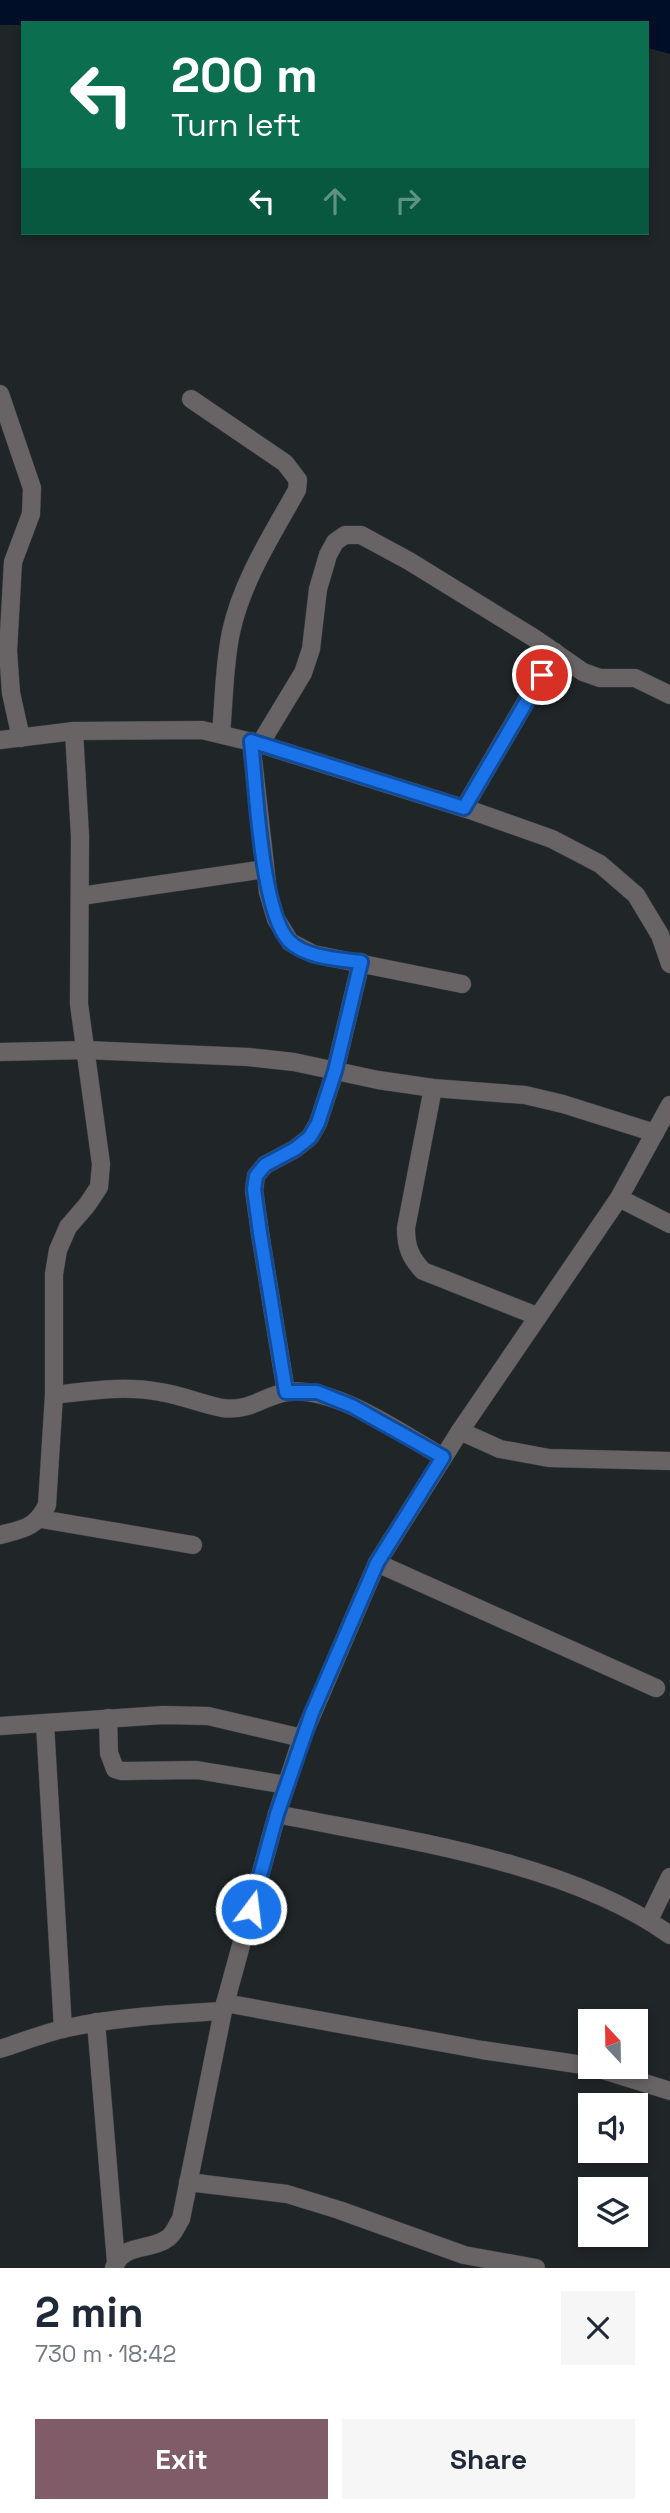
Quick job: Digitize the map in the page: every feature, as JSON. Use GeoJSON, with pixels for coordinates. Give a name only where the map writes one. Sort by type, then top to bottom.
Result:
{"type":"FeatureCollection","features":[{"type":"Feature","properties":{"kind":"street"},"geometry":{"type":"LineString","coordinates":[[0,394],[32,488],[31,514],[13,562],[9,637],[11,693],[21,738]]}},
{"type":"Feature","properties":{"kind":"street"},"geometry":{"type":"LineString","coordinates":[[191,399],[285,463],[298,480],[297,490],[244,590],[231,631],[221,734]]}},
{"type":"Feature","properties":{"kind":"street"},"geometry":{"type":"LineString","coordinates":[[461,984],[313,954],[290,942],[276,919],[268,891],[255,742],[303,673],[311,649],[318,589],[328,555],[335,542],[345,535],[361,535],[409,561],[583,672],[600,678],[635,678],[670,695]]}},
{"type":"Feature","properties":{"kind":"street"},"geometry":{"type":"LineString","coordinates":[[464,808],[555,652]]}},
{"type":"Feature","properties":{"kind":"street"},"geometry":{"type":"LineString","coordinates":[[0,740],[74,731],[202,730],[255,742],[464,808],[552,839],[600,864],[635,895],[660,935],[670,964]]}},
{"type":"Feature","properties":{"kind":"street"},"geometry":{"type":"LineString","coordinates":[[0,1535],[26,1528],[40,1519],[47,1505],[54,1395],[54,1274],[58,1250],[68,1227],[99,1186],[101,1164],[79,1004],[80,836],[74,731]]}},
{"type":"Feature","properties":{"kind":"street"},"geometry":{"type":"LineString","coordinates":[[81,895],[265,869]]}},
{"type":"Feature","properties":{"kind":"street"},"geometry":{"type":"LineString","coordinates":[[286,1392],[260,1233],[254,1189],[256,1176],[265,1165],[295,1149],[310,1137],[318,1123],[335,1071],[361,962]]}},
{"type":"Feature","properties":{"kind":"street"},"geometry":{"type":"LineString","coordinates":[[0,1052],[86,1050],[248,1056],[433,1087],[537,1098],[655,1133]]}},
{"type":"Feature","properties":{"kind":"street"},"geometry":{"type":"LineString","coordinates":[[433,1087],[407,1228],[407,1245],[413,1260],[423,1271],[537,1316]]}},
{"type":"Feature","properties":{"kind":"street"},"geometry":{"type":"LineString","coordinates":[[115,2265],[132,2249],[158,2244],[171,2236],[181,2219],[224,2007],[277,1814],[302,1738],[377,1563],[460,1431],[619,1198],[670,1105]]}},
{"type":"Feature","properties":{"kind":"street"},"geometry":{"type":"LineString","coordinates":[[619,1198],[670,1224]]}},
{"type":"Feature","properties":{"kind":"street"},"geometry":{"type":"LineString","coordinates":[[54,1395],[125,1388],[159,1391],[222,1408],[244,1408],[286,1392],[317,1392],[352,1406],[443,1457]]}},
{"type":"Feature","properties":{"kind":"street"},"geometry":{"type":"LineString","coordinates":[[460,1431],[500,1449],[549,1458],[670,1461]]}},
{"type":"Feature","properties":{"kind":"street"},"geometry":{"type":"LineString","coordinates":[[40,1519],[193,1545]]}},
{"type":"Feature","properties":{"kind":"street"},"geometry":{"type":"LineString","coordinates":[[377,1563],[656,1688]]}},
{"type":"Feature","properties":{"kind":"street"},"geometry":{"type":"LineString","coordinates":[[0,1726],[163,1715],[208,1716],[302,1738]]}},
{"type":"Feature","properties":{"kind":"street"},"geometry":{"type":"LineString","coordinates":[[107,1718],[108,1753],[115,1769],[197,1770],[286,1785]]}},
{"type":"Feature","properties":{"kind":"street"},"geometry":{"type":"LineString","coordinates":[[45,1724],[63,2029]]}},
{"type":"Feature","properties":{"kind":"street"},"geometry":{"type":"LineString","coordinates":[[277,1814],[501,1861],[581,1889],[649,1920],[670,1935]]}},
{"type":"Feature","properties":{"kind":"street"},"geometry":{"type":"LineString","coordinates":[[649,1920],[670,1877]]}},
{"type":"Feature","properties":{"kind":"street"},"geometry":{"type":"LineString","coordinates":[[0,2049],[63,2029],[96,2022],[224,2007],[578,2064]]}},
{"type":"Feature","properties":{"kind":"street"},"geometry":{"type":"LineString","coordinates":[[96,2022],[115,2265]]}},
{"type":"Feature","properties":{"kind":"street"},"geometry":{"type":"LineString","coordinates":[[632,2079],[670,2091]]}},
{"type":"Feature","properties":{"kind":"street"},"geometry":{"type":"LineString","coordinates":[[188,2182],[287,2194],[464,2255],[536,2268]]}},
{"type":"Feature","properties":{"kind":"water"},"geometry":{"type":"Polygon","coordinates":[[[0,0],[670,0],[670,54],[649,48],[649,21],[21,21],[21,25],[0,25],[0,0]]]}},
{"type":"Feature","properties":{"kind":"route"},"geometry":{"type":"LineString","coordinates":[[251,1909],[277,1814],[312,1713],[377,1563],[443,1457],[352,1406],[317,1392],[286,1392],[260,1233],[254,1189],[256,1176],[265,1165],[295,1149],[310,1137],[318,1123],[335,1071],[361,962],[313,954],[290,942],[276,919],[268,891],[251,741],[464,808],[542,675]]}}]}
